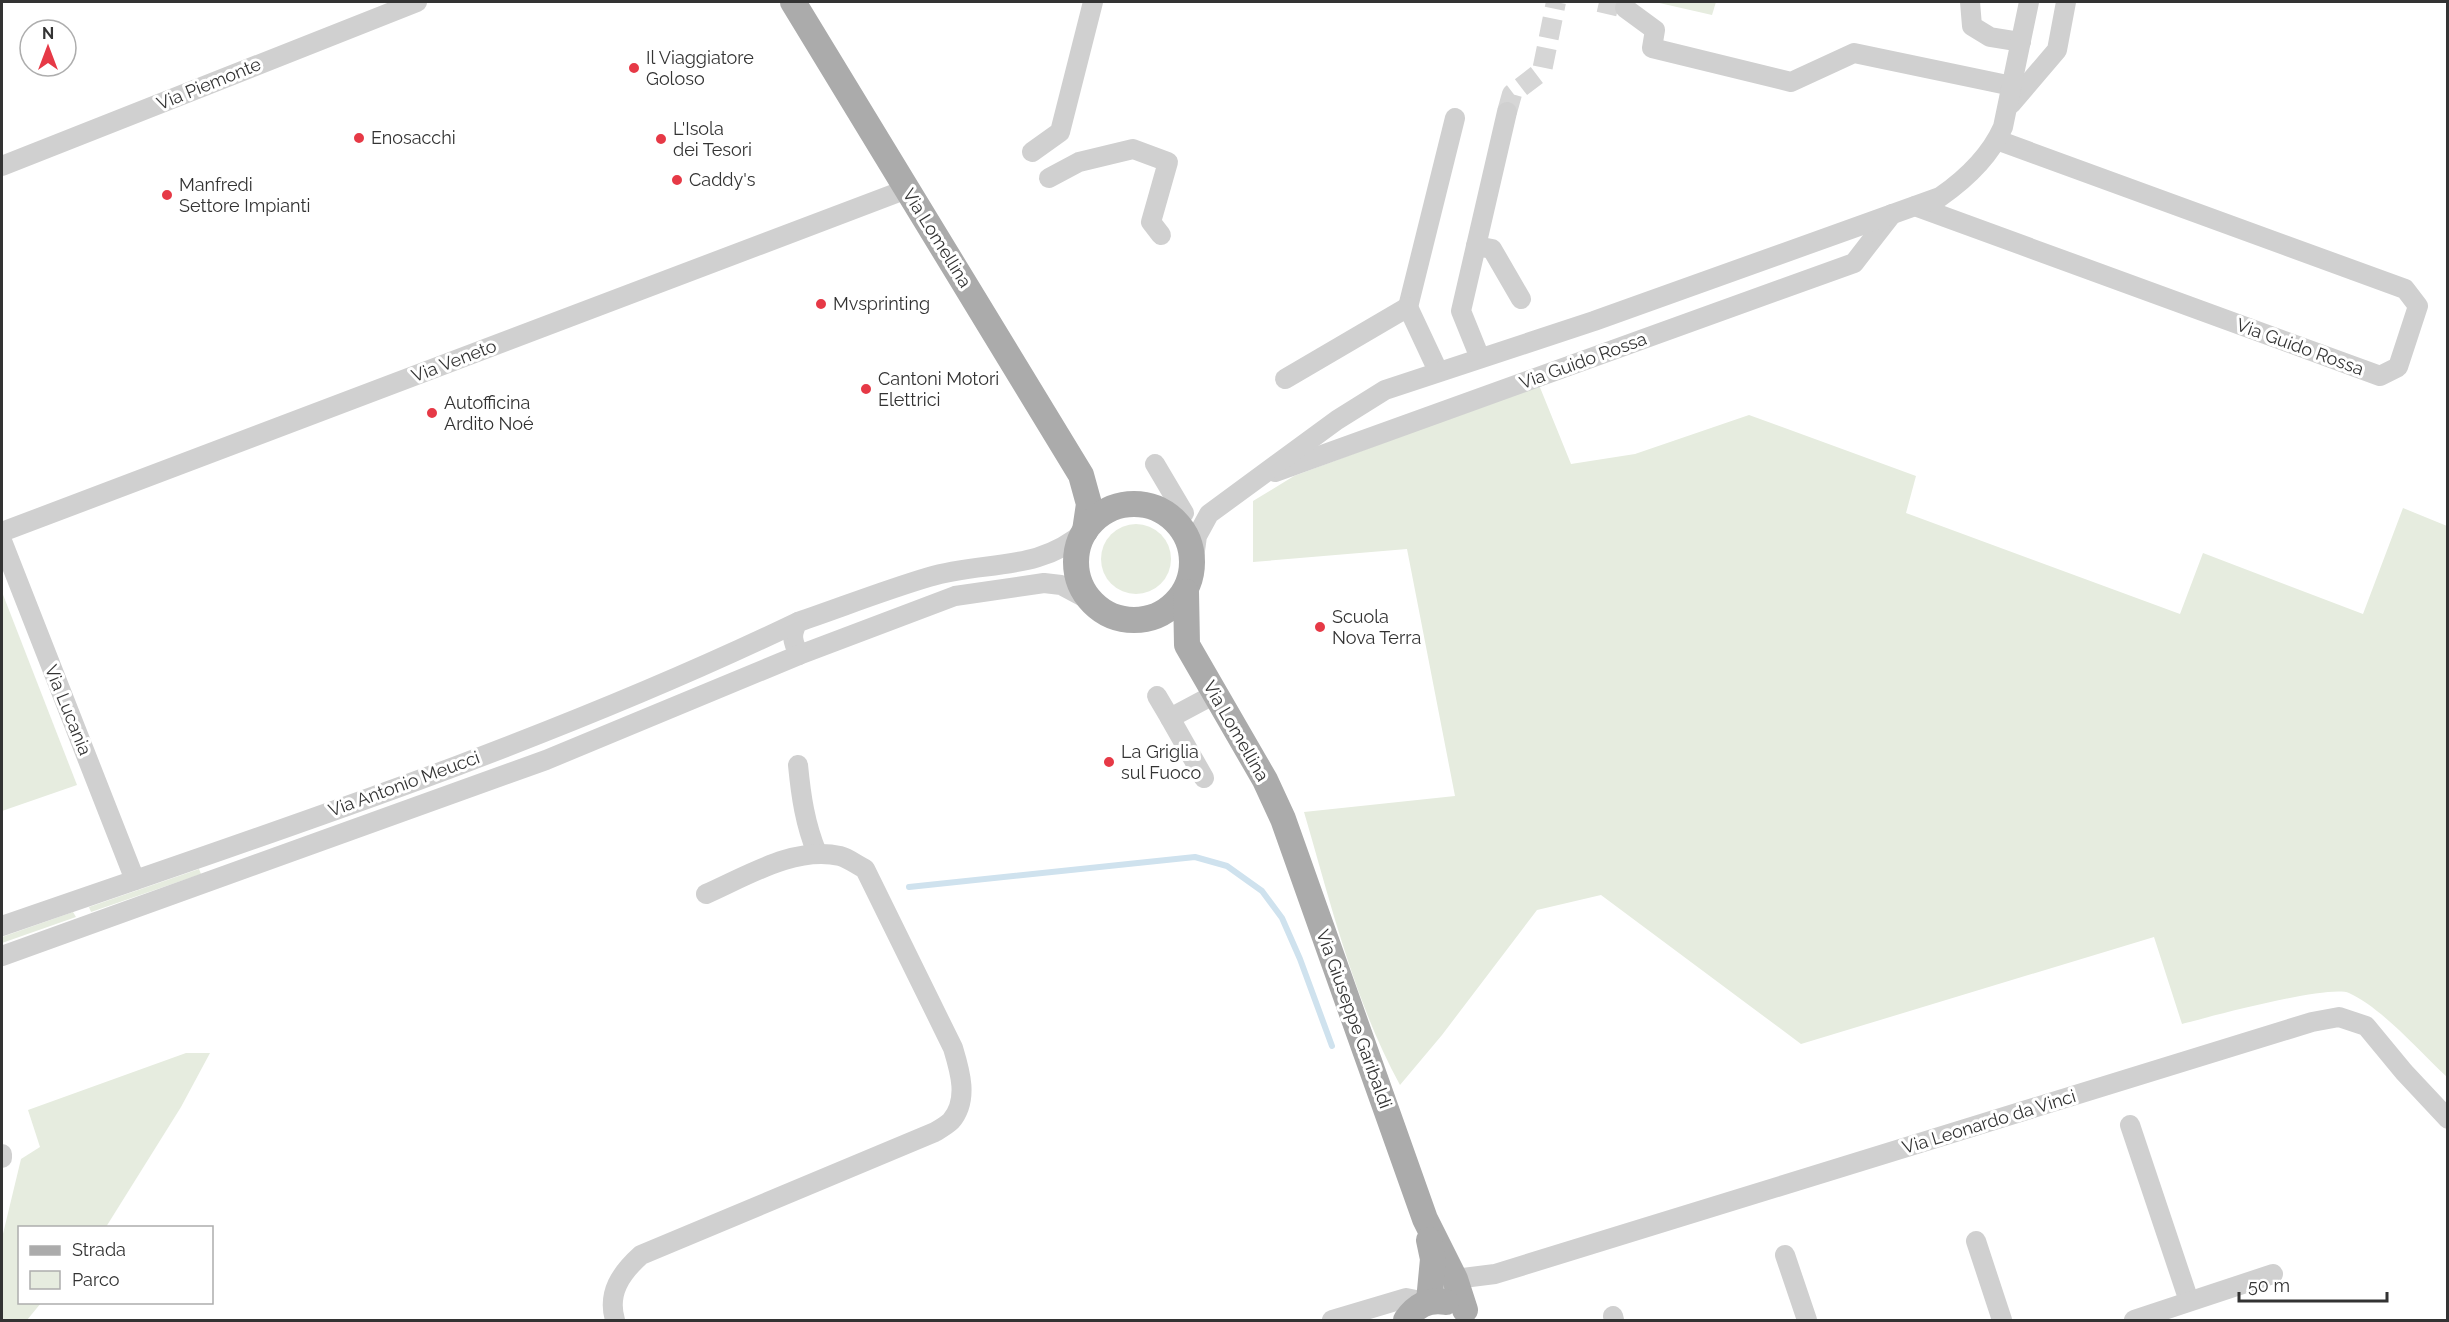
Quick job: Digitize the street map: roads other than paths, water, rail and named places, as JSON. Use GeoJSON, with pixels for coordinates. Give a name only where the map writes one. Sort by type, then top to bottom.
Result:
{"type":"FeatureCollection","features":[{"type":"Feature","properties":{"kind":"main road","name":"Via Lomellina"},"geometry":{"type":"LineString","coordinates":[[794,2],[1081,475],[1089,504],[1084,531]]}},
{"type":"Feature","properties":{"kind":"main road","name":"Via Lomellina"},"geometry":{"type":"LineString","coordinates":[[1081,475],[1095,487],[1134,504]]}},
{"type":"Feature","properties":{"kind":"main road"},"geometry":{"type":"LineString","coordinates":[[1134,504],[1175,513],[1189,539],[1194,558],[1191,579],[1186,592],[1161,612],[1138,620],[1118,619],[1105,614],[1089,600],[1082,590],[1076,571],[1077,550],[1084,531],[1095,518],[1108,510],[1134,504]]}},
{"type":"Feature","properties":{"kind":"main road","name":"Via Lomellina"},"geometry":{"type":"LineString","coordinates":[[1186,592],[1187,645],[1265,780],[1283,819]]}},
{"type":"Feature","properties":{"kind":"main road"},"geometry":{"type":"LineString","coordinates":[[1138,620],[1187,645]]}},
{"type":"Feature","properties":{"kind":"main road","name":"Via Giuseppe Garibaldi"},"geometry":{"type":"LineString","coordinates":[[1283,819],[1425,1219],[1455,1280],[1468,1315]]}},
{"type":"Feature","properties":{"kind":"main road","name":"Via Giuseppe Garibaldi"},"geometry":{"type":"LineString","coordinates":[[1425,1219],[1433,1259],[1431,1302]]}},
{"type":"Feature","properties":{"kind":"main road"},"geometry":{"type":"LineString","coordinates":[[1406,1320],[1415,1308],[1431,1302],[1452,1303],[1468,1315]]}},
{"type":"Feature","properties":{"kind":"street","name":"Via Piemonte"},"geometry":{"type":"LineString","coordinates":[[2,166],[417,2]]}},
{"type":"Feature","properties":{"kind":"street"},"geometry":{"type":"LineString","coordinates":[[1032,152],[1060,132],[1093,2]]}},
{"type":"Feature","properties":{"kind":"street"},"geometry":{"type":"LineString","coordinates":[[1970,2],[1972,26],[1990,37],[2021,42]]}},
{"type":"Feature","properties":{"kind":"street","name":"Via Guido Rossa"},"geometry":{"type":"LineString","coordinates":[[1194,558],[1201,527],[1209,514],[1337,420],[1385,390],[1594,321],[1940,197],[1959,183],[1997,140],[2009,106],[2029,2]]}},
{"type":"Feature","properties":{"kind":"street","name":"Via Guido Rossa"},"geometry":{"type":"LineString","coordinates":[[2009,106],[2057,50],[2066,2]]}},
{"type":"Feature","properties":{"kind":"street"},"geometry":{"type":"LineString","coordinates":[[1625,8],[1654,30],[1652,48],[1791,82],[1854,53],[2013,86]]}},
{"type":"Feature","properties":{"kind":"street"},"geometry":{"type":"LineString","coordinates":[[1480,358],[1461,311],[1507,112]]}},
{"type":"Feature","properties":{"kind":"street"},"geometry":{"type":"LineString","coordinates":[[1438,371],[1408,307],[1455,118]]}},
{"type":"Feature","properties":{"kind":"street","name":"Via Guido Rossa"},"geometry":{"type":"LineString","coordinates":[[1915,206],[2380,376],[2398,367],[2418,306],[2405,289],[1997,140]]}},
{"type":"Feature","properties":{"kind":"street"},"geometry":{"type":"LineString","coordinates":[[1049,178],[1079,162],[1133,149],[1168,162],[1151,222],[1161,235]]}},
{"type":"Feature","properties":{"kind":"street","name":"Via Veneto"},"geometry":{"type":"LineString","coordinates":[[2,532],[907,189]]}},
{"type":"Feature","properties":{"kind":"street","name":"Via Guido Rossa"},"geometry":{"type":"LineString","coordinates":[[1253,480],[1854,263],[1892,214]]}},
{"type":"Feature","properties":{"kind":"street"},"geometry":{"type":"LineString","coordinates":[[1476,246],[1492,249],[1521,299]]}},
{"type":"Feature","properties":{"kind":"street"},"geometry":{"type":"LineString","coordinates":[[1285,379],[1408,307]]}},
{"type":"Feature","properties":{"kind":"street"},"geometry":{"type":"LineString","coordinates":[[1155,464],[1175,513]]}},
{"type":"Feature","properties":{"kind":"street","name":"Via Guido Rossa"},"geometry":{"type":"LineString","coordinates":[[1175,513],[1204,511],[1222,504]]}},
{"type":"Feature","properties":{"kind":"street","name":"Via Antonio Meucci"},"geometry":{"type":"LineString","coordinates":[[2,926],[546,732],[738,651],[798,622],[929,577],[1049,555],[1069,545],[1084,531]]}},
{"type":"Feature","properties":{"kind":"street","name":"Via Lucania"},"geometry":{"type":"LineString","coordinates":[[2,541],[135,880]]}},
{"type":"Feature","properties":{"kind":"street","name":"Via Antonio Meucci"},"geometry":{"type":"LineString","coordinates":[[2,956],[546,760],[799,655],[955,596],[1044,583],[1061,585],[1089,600]]}},
{"type":"Feature","properties":{"kind":"street"},"geometry":{"type":"LineString","coordinates":[[798,622],[793,630],[792,639],[799,655]]}},
{"type":"Feature","properties":{"kind":"street"},"geometry":{"type":"LineString","coordinates":[[1170,718],[1215,694]]}},
{"type":"Feature","properties":{"kind":"street"},"geometry":{"type":"LineString","coordinates":[[1157,696],[1204,778]]}},
{"type":"Feature","properties":{"kind":"street"},"geometry":{"type":"LineString","coordinates":[[798,765],[801,801],[817,853]]}},
{"type":"Feature","properties":{"kind":"street"},"geometry":{"type":"LineString","coordinates":[[615,1320],[614,1290],[628,1267],[641,1255],[935,1132],[951,1121],[959,1103],[962,1077],[953,1048],[865,869],[842,856],[817,853],[784,861],[706,894]]}},
{"type":"Feature","properties":{"kind":"street","name":"Via Leonardo da Vinci"},"geometry":{"type":"LineString","coordinates":[[1455,1280],[1495,1274],[2286,1030],[2339,1017],[2366,1026],[2404,1072],[2448,1119]]}},
{"type":"Feature","properties":{"kind":"street"},"geometry":{"type":"LineString","coordinates":[[2130,1125],[2188,1302]]}},
{"type":"Feature","properties":{"kind":"street"},"geometry":{"type":"LineString","coordinates":[[1976,1241],[2002,1320]]}},
{"type":"Feature","properties":{"kind":"street"},"geometry":{"type":"LineString","coordinates":[[1785,1256],[1807,1320]]}},
{"type":"Feature","properties":{"kind":"street"},"geometry":{"type":"LineString","coordinates":[[1468,1315],[1474,1293],[1495,1274]]}},
{"type":"Feature","properties":{"kind":"street"},"geometry":{"type":"LineString","coordinates":[[2134,1320],[2273,1274]]}},
{"type":"Feature","properties":{"kind":"street"},"geometry":{"type":"LineString","coordinates":[[1346,1319],[1406,1298],[1431,1302],[1455,1280]]}},
{"type":"Feature","properties":{"kind":"waterway"},"geometry":{"type":"LineString","coordinates":[[909,887],[1195,857],[1227,866],[1262,891],[1282,918],[1300,959],[1332,1046]]}},
{"type":"Feature","properties":{"kind":"tunnel"},"geometry":{"type":"LineString","coordinates":[[1507,112],[1512,94],[1542,71],[1556,2]]}},
{"type":"Feature","properties":{"kind":"tunnel"},"geometry":{"type":"LineString","coordinates":[[1599,2],[1625,8]]}},
{"type":"Feature","properties":{"kind":"place","name":"Il Viaggiatore Goloso"},"geometry":{"type":"Point","coordinates":[634,68]}},
{"type":"Feature","properties":{"kind":"place","name":"Enosacchi"},"geometry":{"type":"Point","coordinates":[359,138]}},
{"type":"Feature","properties":{"kind":"place","name":"L'Isola dei Tesori"},"geometry":{"type":"Point","coordinates":[661,139]}},
{"type":"Feature","properties":{"kind":"place","name":"Caddy's"},"geometry":{"type":"Point","coordinates":[677,180]}},
{"type":"Feature","properties":{"kind":"place","name":"Manfredi Settore Impianti"},"geometry":{"type":"Point","coordinates":[167,195]}},
{"type":"Feature","properties":{"kind":"place","name":"Mvsprinting"},"geometry":{"type":"Point","coordinates":[821,304]}},
{"type":"Feature","properties":{"kind":"place","name":"Cantoni Motori Elettrici"},"geometry":{"type":"Point","coordinates":[866,389]}},
{"type":"Feature","properties":{"kind":"place","name":"Autofficina Ardito Noé"},"geometry":{"type":"Point","coordinates":[432,413]}},
{"type":"Feature","properties":{"kind":"place","name":"Scuola Nova Terra"},"geometry":{"type":"Point","coordinates":[1320,627]}},
{"type":"Feature","properties":{"kind":"place","name":"La Griglia sul Fuoco"},"geometry":{"type":"Point","coordinates":[1109,762]}}]}
